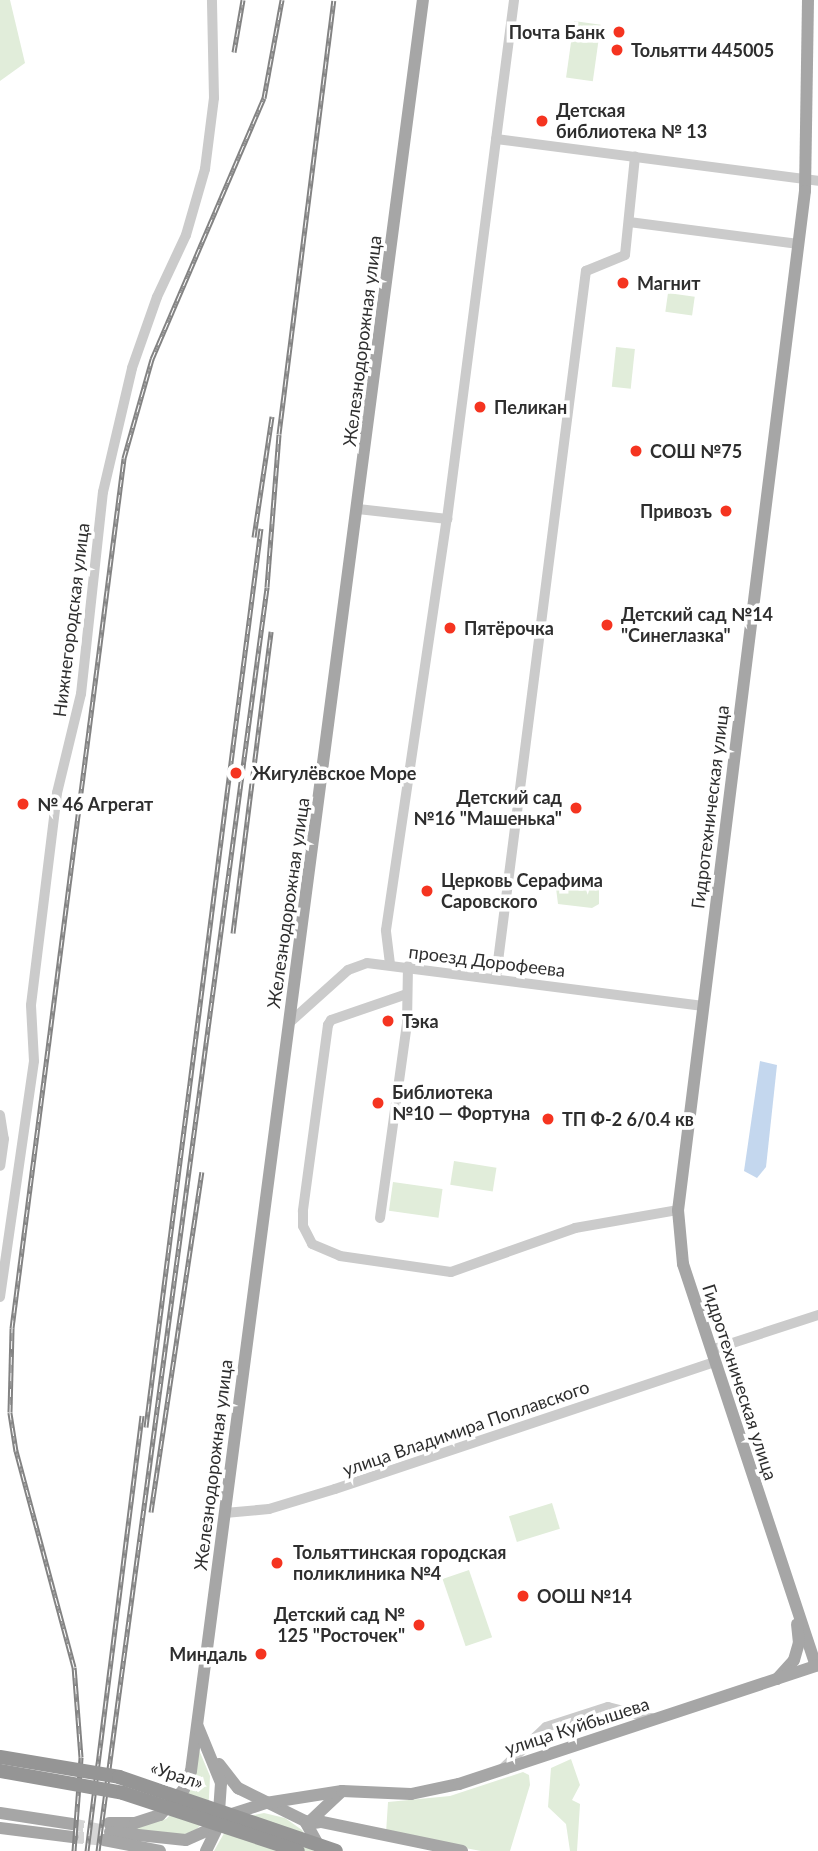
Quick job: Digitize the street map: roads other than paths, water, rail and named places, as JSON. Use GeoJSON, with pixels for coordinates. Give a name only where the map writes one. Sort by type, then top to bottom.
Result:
{"type":"FeatureCollection","features":[{"type":"Feature","properties":{"kind":"highway","name":"«Урал»"},"geometry":{"type":"LineString","coordinates":[[0,1757],[119,1777],[336,1851]]}},
{"type":"Feature","properties":{"kind":"highway","name":"«Урал»"},"geometry":{"type":"LineString","coordinates":[[0,1771],[122,1793],[298,1851]]}},
{"type":"Feature","properties":{"kind":"main road","name":"Железнодорожная улица"},"geometry":{"type":"LineString","coordinates":[[108,1832],[160,1815],[174,1802],[191,1771],[423,0]]}},
{"type":"Feature","properties":{"kind":"main road","name":"Гидротехническая улица"},"geometry":{"type":"LineString","coordinates":[[795,1603],[683,1264],[678,1210],[799,244],[811,186],[808,0]]}},
{"type":"Feature","properties":{"kind":"main road"},"geometry":{"type":"LineString","coordinates":[[795,1603],[818,1647]]}},
{"type":"Feature","properties":{"kind":"main road"},"geometry":{"type":"LineString","coordinates":[[795,1603],[815,1666]]}},
{"type":"Feature","properties":{"kind":"main road"},"geometry":{"type":"LineString","coordinates":[[777,1679],[794,1660],[799,1643],[795,1603]]}},
{"type":"Feature","properties":{"kind":"main road","name":"улица Куйбышева"},"geometry":{"type":"LineString","coordinates":[[218,1826],[232,1814],[266,1803],[342,1791],[411,1794],[501,1770],[815,1666]]}},
{"type":"Feature","properties":{"kind":"main road"},"geometry":{"type":"LineString","coordinates":[[198,1727],[224,1773],[238,1788],[266,1803],[292,1812],[307,1824],[321,1851]]}},
{"type":"Feature","properties":{"kind":"main road"},"geometry":{"type":"LineString","coordinates":[[198,1727],[221,1783],[218,1826],[206,1851]]}},
{"type":"Feature","properties":{"kind":"main road"},"geometry":{"type":"LineString","coordinates":[[307,1824],[342,1791]]}},
{"type":"Feature","properties":{"kind":"main road"},"geometry":{"type":"LineString","coordinates":[[338,1826],[332,1808],[342,1791]]}},
{"type":"Feature","properties":{"kind":"main road"},"geometry":{"type":"LineString","coordinates":[[0,1813],[51,1821],[73,1828],[0,1828]]}},
{"type":"Feature","properties":{"kind":"main road"},"geometry":{"type":"LineString","coordinates":[[307,1824],[338,1826],[462,1851]]}},
{"type":"Feature","properties":{"kind":"main road"},"geometry":{"type":"LineString","coordinates":[[108,1832],[186,1840],[218,1826]]}},
{"type":"Feature","properties":{"kind":"main road"},"geometry":{"type":"LineString","coordinates":[[108,1832],[159,1851]]}},
{"type":"Feature","properties":{"kind":"street","name":"Нижнегородская улица"},"geometry":{"type":"LineString","coordinates":[[0,1297],[34,1061],[32,1004],[57,793],[81,694],[103,492],[132,368],[157,296],[186,235],[205,169],[214,97],[212,0]]}},
{"type":"Feature","properties":{"kind":"street"},"geometry":{"type":"LineString","coordinates":[[390,964],[386,930],[447,519],[514,0]]}},
{"type":"Feature","properties":{"kind":"street"},"geometry":{"type":"LineString","coordinates":[[496,139],[790,178],[811,186]]}},
{"type":"Feature","properties":{"kind":"street"},"geometry":{"type":"LineString","coordinates":[[496,977],[586,271],[625,255],[635,157]]}},
{"type":"Feature","properties":{"kind":"street"},"geometry":{"type":"LineString","coordinates":[[629,222],[799,244]]}},
{"type":"Feature","properties":{"kind":"street"},"geometry":{"type":"LineString","coordinates":[[358,509],[447,519]]}},
{"type":"Feature","properties":{"kind":"street","name":"проезд Дорофеева"},"geometry":{"type":"LineString","coordinates":[[289,1023],[348,970],[367,963],[496,977],[703,1006]]}},
{"type":"Feature","properties":{"kind":"street"},"geometry":{"type":"LineString","coordinates":[[380,1218],[407,1023],[404,995],[408,966]]}},
{"type":"Feature","properties":{"kind":"street"},"geometry":{"type":"LineString","coordinates":[[404,995],[337,1018],[328,1025],[303,1212],[303,1226],[312,1244],[340,1256],[451,1272],[575,1228],[678,1210]]}},
{"type":"Feature","properties":{"kind":"street"},"geometry":{"type":"LineString","coordinates":[[0,1115],[4,1130],[0,1166]]}},
{"type":"Feature","properties":{"kind":"street","name":"улица Владимира Поплавского"},"geometry":{"type":"LineString","coordinates":[[225,1513],[269,1509],[335,1489],[713,1356],[818,1315]]}},
{"type":"Feature","properties":{"kind":"street"},"geometry":{"type":"LineString","coordinates":[[501,1770],[542,1728],[608,1707],[655,1719]]}},
{"type":"Feature","properties":{"kind":"water"},"geometry":{"type":"Polygon","coordinates":[[[760,1061],[777,1065],[766,1167],[757,1178],[744,1171],[760,1061]]]}},
{"type":"Feature","properties":{"kind":"tunnel"},"geometry":{"type":"LineString","coordinates":[[72,1824],[110,1832]]}},
{"type":"Feature","properties":{"kind":"tunnel"},"geometry":{"type":"LineString","coordinates":[[72,1837],[104,1840]]}},
{"type":"Feature","properties":{"kind":"railway"},"geometry":{"type":"LineString","coordinates":[[234,52],[243,0]]}},
{"type":"Feature","properties":{"kind":"railway"},"geometry":{"type":"LineString","coordinates":[[74,1851],[81,1757],[74,1667],[16,1451],[10,1412],[12,1328],[124,458],[152,359],[264,98],[282,0]]}},
{"type":"Feature","properties":{"kind":"railway"},"geometry":{"type":"LineString","coordinates":[[98,1851],[267,587],[279,434],[334,0]]}},
{"type":"Feature","properties":{"kind":"railway"},"geometry":{"type":"LineString","coordinates":[[254,537],[272,416]]}},
{"type":"Feature","properties":{"kind":"railway"},"geometry":{"type":"LineString","coordinates":[[146,1427],[261,528]]}},
{"type":"Feature","properties":{"kind":"railway"},"geometry":{"type":"LineString","coordinates":[[233,933],[271,631]]}},
{"type":"Feature","properties":{"kind":"railway"},"geometry":{"type":"LineString","coordinates":[[151,1512],[202,1172]]}},
{"type":"Feature","properties":{"kind":"railway"},"geometry":{"type":"LineString","coordinates":[[87,1851],[142,1415]]}},
{"type":"Feature","properties":{"kind":"place","name":"Почта Банк"},"geometry":{"type":"Point","coordinates":[619,32]}},
{"type":"Feature","properties":{"kind":"place","name":"Тольятти 445005"},"geometry":{"type":"Point","coordinates":[617,50]}},
{"type":"Feature","properties":{"kind":"place","name":"Детская библиотека № 13"},"geometry":{"type":"Point","coordinates":[542,121]}},
{"type":"Feature","properties":{"kind":"place","name":"Магнит"},"geometry":{"type":"Point","coordinates":[623,283]}},
{"type":"Feature","properties":{"kind":"place","name":"Пеликан"},"geometry":{"type":"Point","coordinates":[480,407]}},
{"type":"Feature","properties":{"kind":"place","name":"СОШ №75"},"geometry":{"type":"Point","coordinates":[636,451]}},
{"type":"Feature","properties":{"kind":"place","name":"Привозъ"},"geometry":{"type":"Point","coordinates":[726,511]}},
{"type":"Feature","properties":{"kind":"place","name":"Детский сад №14 \"Синеглазка\""},"geometry":{"type":"Point","coordinates":[607,625]}},
{"type":"Feature","properties":{"kind":"place","name":"Пятёрочка"},"geometry":{"type":"Point","coordinates":[450,628]}},
{"type":"Feature","properties":{"kind":"place","name":"Жигулёвское Море"},"geometry":{"type":"Point","coordinates":[236,773]}},
{"type":"Feature","properties":{"kind":"place","name":"№ 46 Агрегат"},"geometry":{"type":"Point","coordinates":[23,804]}},
{"type":"Feature","properties":{"kind":"place","name":"Детский сад №16 \"Машенька\""},"geometry":{"type":"Point","coordinates":[576,808]}},
{"type":"Feature","properties":{"kind":"place","name":"Церковь Серафима Саровского"},"geometry":{"type":"Point","coordinates":[427,891]}},
{"type":"Feature","properties":{"kind":"place","name":"Тэка"},"geometry":{"type":"Point","coordinates":[388,1021]}},
{"type":"Feature","properties":{"kind":"place","name":"Библиотека №10 — Фортуна"},"geometry":{"type":"Point","coordinates":[378,1103]}},
{"type":"Feature","properties":{"kind":"place","name":"ТП Ф-2 6/0.4 кв"},"geometry":{"type":"Point","coordinates":[548,1119]}},
{"type":"Feature","properties":{"kind":"place","name":"Тольяттинская городская поликлиника №4"},"geometry":{"type":"Point","coordinates":[277,1563]}},
{"type":"Feature","properties":{"kind":"place","name":"ООШ №14"},"geometry":{"type":"Point","coordinates":[523,1596]}},
{"type":"Feature","properties":{"kind":"place","name":"Детский сад № 125 \"Росточек\""},"geometry":{"type":"Point","coordinates":[419,1625]}},
{"type":"Feature","properties":{"kind":"place","name":"Миндаль"},"geometry":{"type":"Point","coordinates":[261,1654]}}]}
